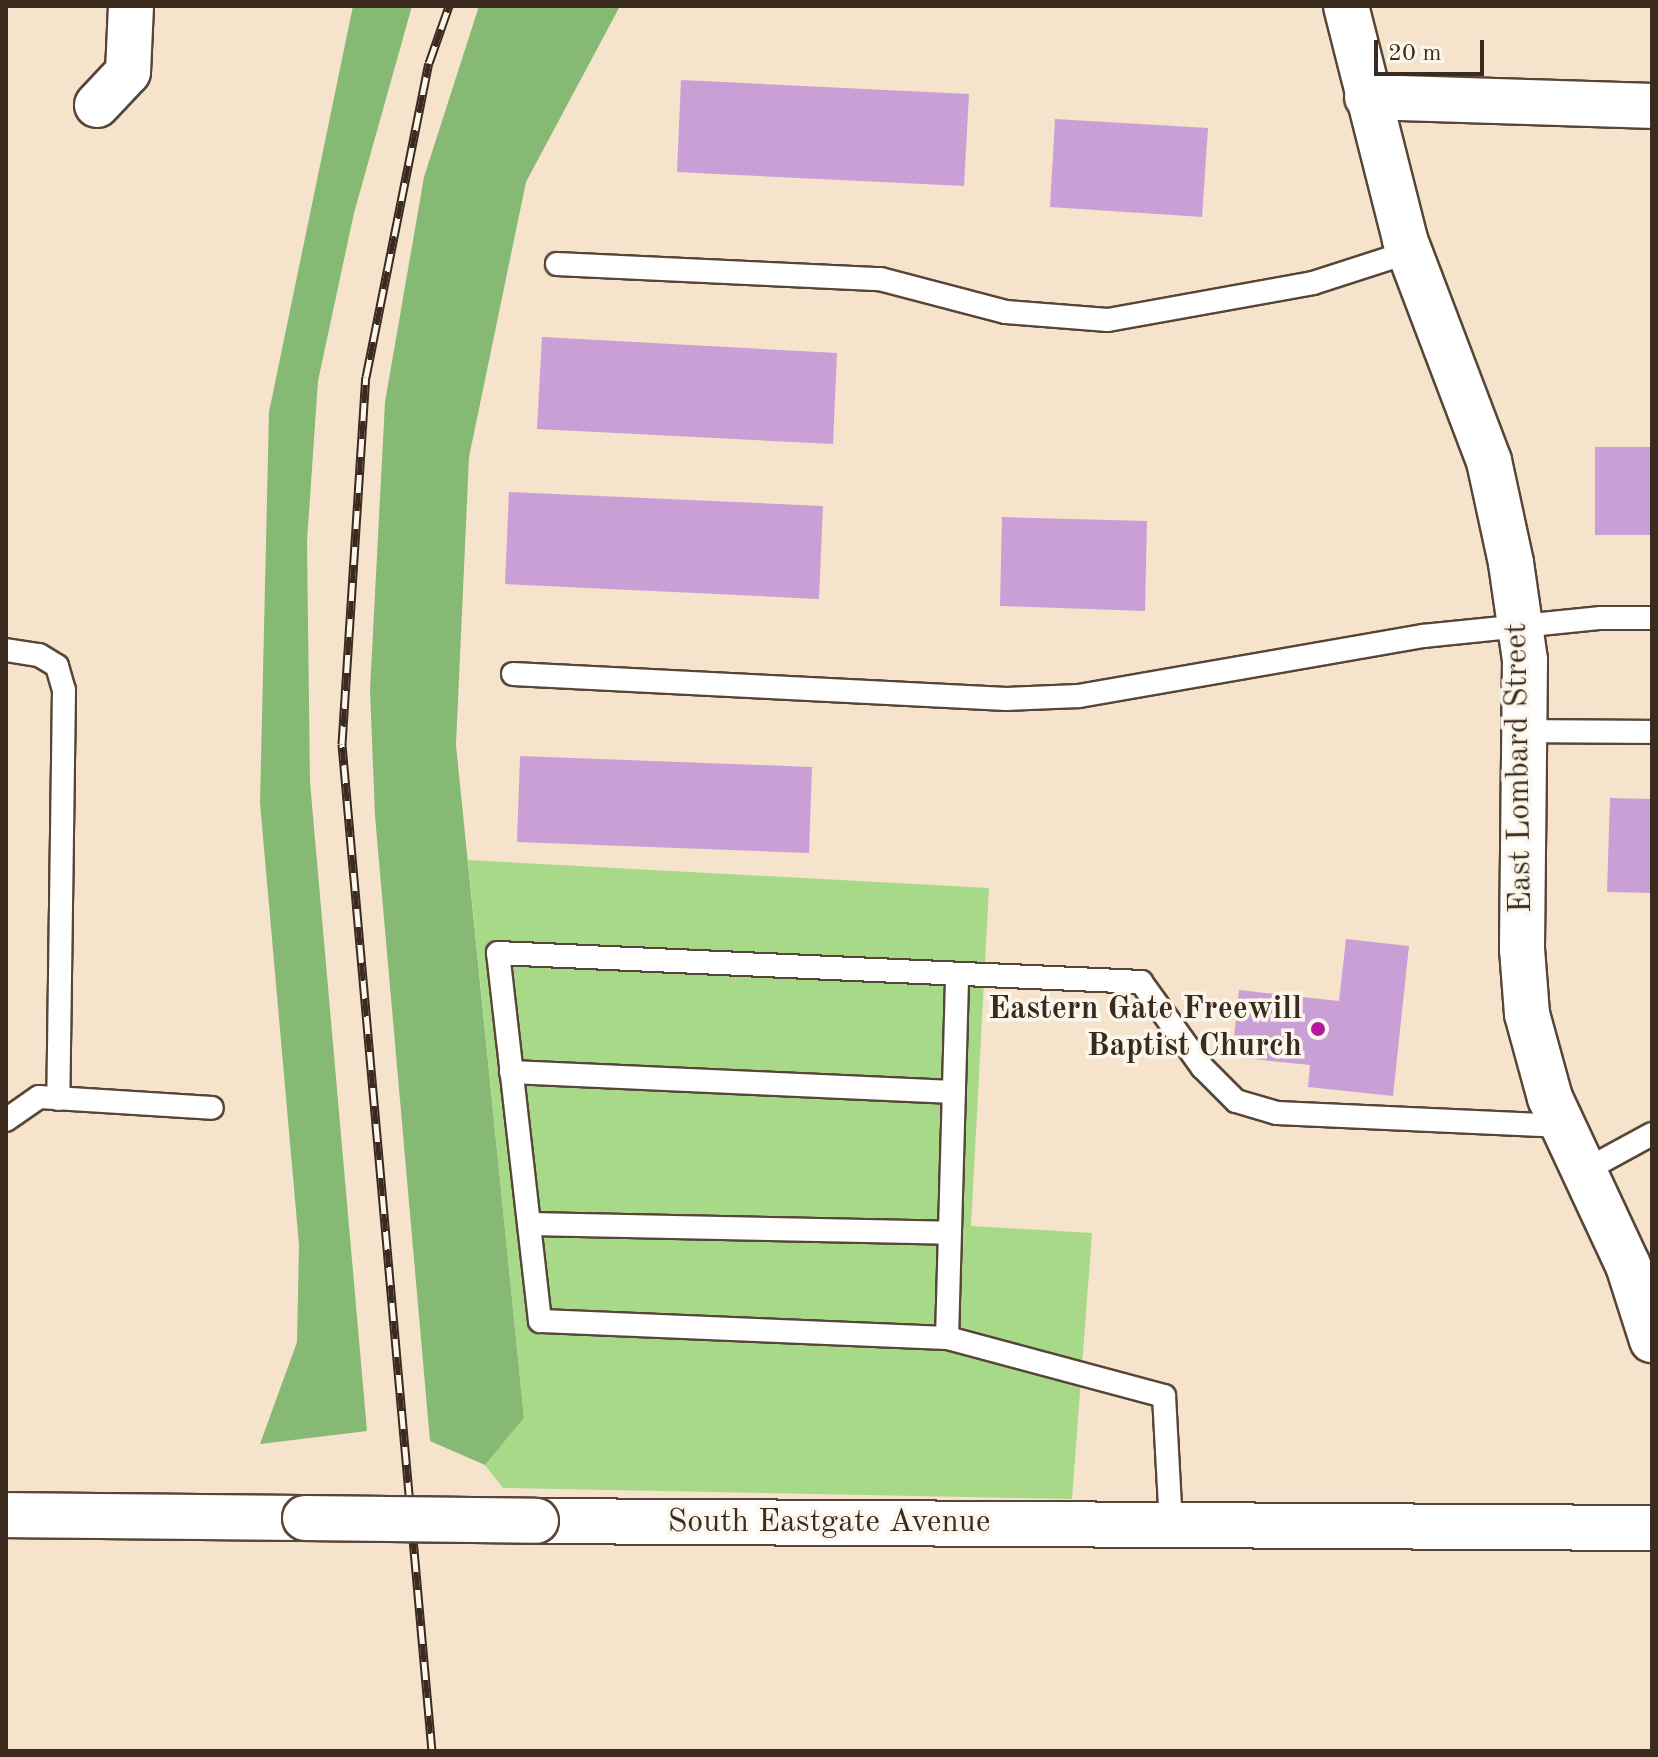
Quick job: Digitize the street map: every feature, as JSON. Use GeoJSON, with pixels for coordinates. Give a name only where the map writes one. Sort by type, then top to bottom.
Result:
{"type":"FeatureCollection","features":[{"type":"Feature","properties":{"kind":"street"},"geometry":{"type":"LineString","coordinates":[[97,105],[128,72],[131,6]]}},
{"type":"Feature","properties":{"kind":"street","name":"East Lombard Street"},"geometry":{"type":"LineString","coordinates":[[1346,6],[1409,252],[1489,461],[1520,625],[1522,949],[1527,1014],[1563,1126],[1628,1265],[1652,1340]]}},
{"type":"Feature","properties":{"kind":"street"},"geometry":{"type":"LineString","coordinates":[[1367,97],[1652,106]]}},
{"type":"Feature","properties":{"kind":"street","name":"South Eastgate Avenue"},"geometry":{"type":"LineString","coordinates":[[6,1515],[1652,1528]]}},
{"type":"Feature","properties":{"kind":"lane"},"geometry":{"type":"LineString","coordinates":[[557,264],[880,279],[1006,312],[1108,320],[1313,283],[1409,252]]}},
{"type":"Feature","properties":{"kind":"lane"},"geometry":{"type":"LineString","coordinates":[[513,674],[1006,699],[1064,696],[1423,636],[1520,625],[1652,618]]}},
{"type":"Feature","properties":{"kind":"lane"},"geometry":{"type":"LineString","coordinates":[[6,650],[39,655],[57,666],[64,690],[58,1099]]}},
{"type":"Feature","properties":{"kind":"lane"},"geometry":{"type":"LineString","coordinates":[[1523,731],[1652,732]]}},
{"type":"Feature","properties":{"kind":"lane"},"geometry":{"type":"LineString","coordinates":[[1171,1525],[1164,1396],[947,1338],[540,1321],[498,953],[1141,982],[1202,1067],[1236,1101],[1277,1113],[1563,1126]]}},
{"type":"Feature","properties":{"kind":"lane"},"geometry":{"type":"LineString","coordinates":[[947,1338],[957,975]]}},
{"type":"Feature","properties":{"kind":"lane"},"geometry":{"type":"LineString","coordinates":[[511,1072],[954,1092]]}},
{"type":"Feature","properties":{"kind":"lane"},"geometry":{"type":"LineString","coordinates":[[6,1120],[39,1097],[212,1108]]}},
{"type":"Feature","properties":{"kind":"lane"},"geometry":{"type":"LineString","coordinates":[[1584,1171],[1652,1134]]}},
{"type":"Feature","properties":{"kind":"lane"},"geometry":{"type":"LineString","coordinates":[[529,1224],[950,1233]]}},
{"type":"Feature","properties":{"kind":"green space"},"geometry":{"type":"Polygon","coordinates":[[[353,6],[412,6],[354,213],[318,381],[307,541],[310,782],[367,1431],[260,1444],[297,1342],[299,1245],[260,803],[269,412],[353,6]]]}},
{"type":"Feature","properties":{"kind":"green space"},"geometry":{"type":"Polygon","coordinates":[[[479,6],[620,6],[526,182],[469,457],[456,745],[524,1418],[485,1465],[430,1441],[375,816],[370,690],[385,402],[424,177],[479,6]]]}},
{"type":"Feature","properties":{"kind":"green space"},"geometry":{"type":"Polygon","coordinates":[[[468,860],[989,888],[971,1226],[1092,1233],[1072,1499],[503,1488],[485,1465],[524,1418],[468,860]]]}},
{"type":"Feature","properties":{"kind":"building"},"geometry":{"type":"Polygon","coordinates":[[[681,80],[969,94],[964,186],[677,172],[681,80]]]}},
{"type":"Feature","properties":{"kind":"building"},"geometry":{"type":"Polygon","coordinates":[[[1055,119],[1208,128],[1202,217],[1050,207],[1055,119]]]}},
{"type":"Feature","properties":{"kind":"building"},"geometry":{"type":"Polygon","coordinates":[[[542,337],[837,353],[833,444],[537,429],[542,337]]]}},
{"type":"Feature","properties":{"kind":"building"},"geometry":{"type":"Polygon","coordinates":[[[1595,447],[1652,447],[1652,535],[1595,535],[1595,447]]]}},
{"type":"Feature","properties":{"kind":"building"},"geometry":{"type":"Polygon","coordinates":[[[509,492],[823,506],[819,599],[505,584],[509,492]]]}},
{"type":"Feature","properties":{"kind":"building"},"geometry":{"type":"Polygon","coordinates":[[[1002,517],[1147,521],[1145,611],[1000,606],[1002,517]]]}},
{"type":"Feature","properties":{"kind":"building"},"geometry":{"type":"Polygon","coordinates":[[[520,756],[812,767],[809,853],[517,842],[520,756]]]}},
{"type":"Feature","properties":{"kind":"building"},"geometry":{"type":"Polygon","coordinates":[[[1610,798],[1652,799],[1652,893],[1607,892],[1610,798]]]}},
{"type":"Feature","properties":{"kind":"building","name":"Eastern Gate Freewill Baptist Church"},"geometry":{"type":"Polygon","coordinates":[[[1346,939],[1409,946],[1393,1096],[1308,1087],[1310,1065],[1232,1057],[1239,990],[1339,1001],[1346,939]]]}},
{"type":"Feature","properties":{"kind":"railway"},"geometry":{"type":"LineString","coordinates":[[432,1751],[342,744],[366,377],[429,63],[449,6]]}},
{"type":"Feature","properties":{"kind":"place","name":"Eastern Gate Freewill Baptist Church"},"geometry":{"type":"Point","coordinates":[1318,1029]}}]}
